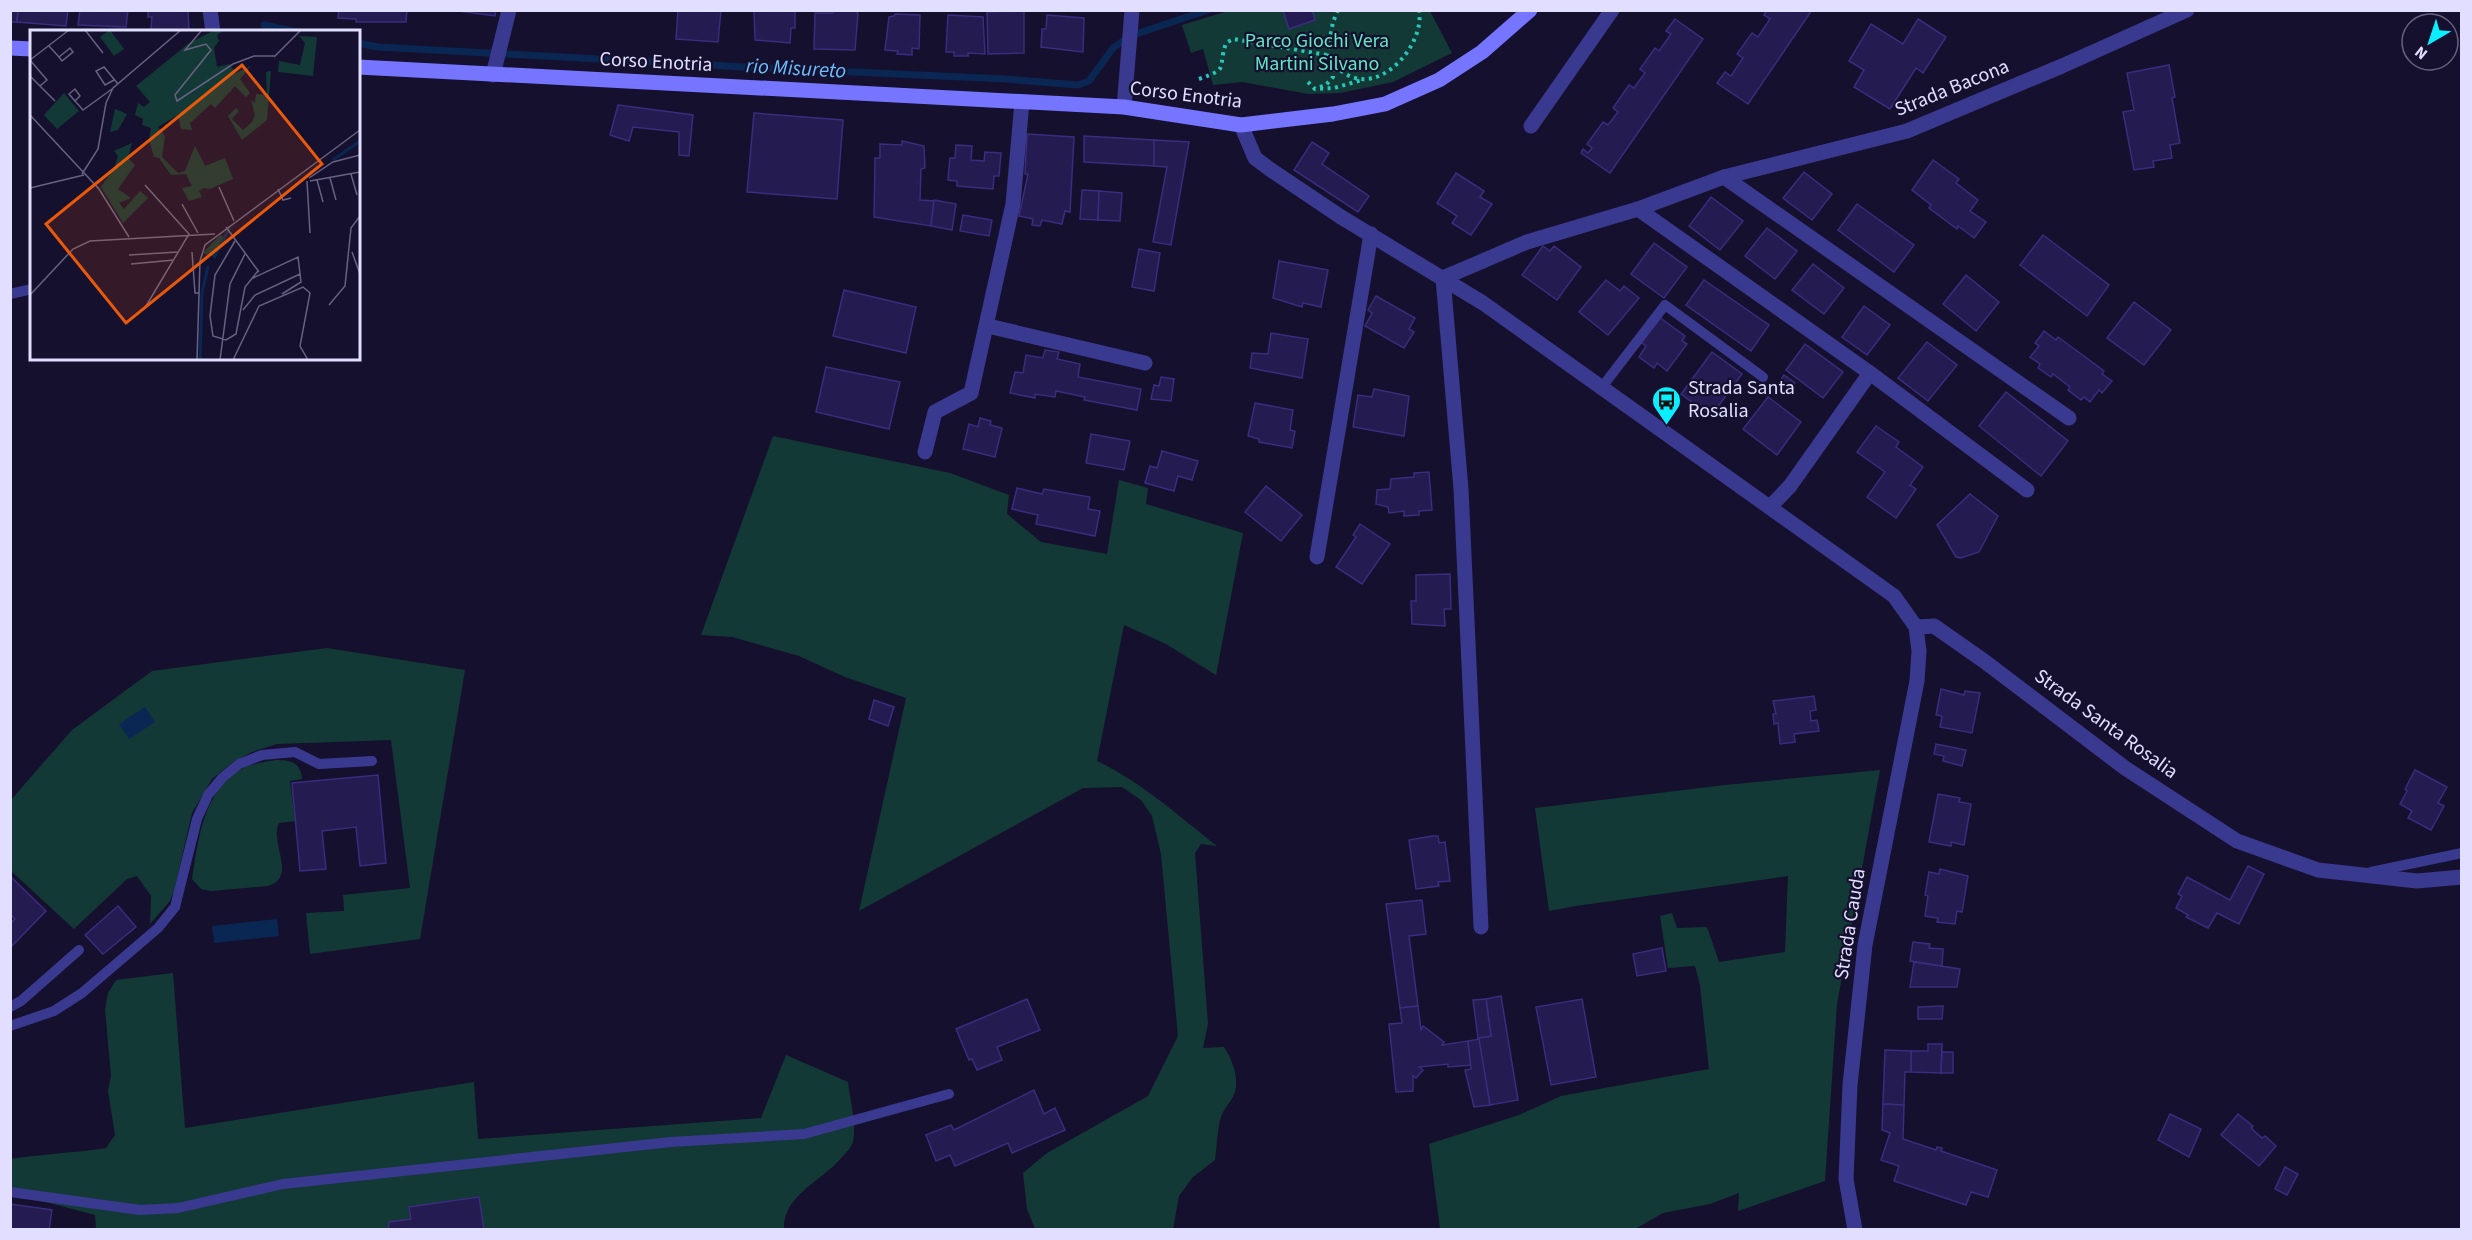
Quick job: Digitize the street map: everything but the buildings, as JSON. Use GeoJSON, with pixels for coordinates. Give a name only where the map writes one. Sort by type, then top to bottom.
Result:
{"type":"FeatureCollection","features":[{"type":"Feature","properties":{"kind":"main road","name":"Corso Enotria"},"geometry":{"type":"LineString","coordinates":[[360,67],[496,61],[1022,102],[1124,107],[1241,125],[1333,114],[1385,104],[1448,75],[1482,52],[1530,10]]}},
{"type":"Feature","properties":{"kind":"main road"},"geometry":{"type":"LineString","coordinates":[[10,48],[30,49]]}},
{"type":"Feature","properties":{"kind":"street"},"geometry":{"type":"LineString","coordinates":[[210,10],[213,30]]}},
{"type":"Feature","properties":{"kind":"street"},"geometry":{"type":"LineString","coordinates":[[496,61],[509,10]]}},
{"type":"Feature","properties":{"kind":"street"},"geometry":{"type":"LineString","coordinates":[[1124,107],[1132,10]]}},
{"type":"Feature","properties":{"kind":"street"},"geometry":{"type":"LineString","coordinates":[[1531,126],[1612,10]]}},
{"type":"Feature","properties":{"kind":"street","name":"Strada Bacona"},"geometry":{"type":"LineString","coordinates":[[1443,278],[1527,242],[1638,209],[1724,177],[1908,131],[2187,10]]}},
{"type":"Feature","properties":{"kind":"street"},"geometry":{"type":"LineString","coordinates":[[925,452],[935,412],[972,393],[1013,204],[1022,102]]}},
{"type":"Feature","properties":{"kind":"street"},"geometry":{"type":"LineString","coordinates":[[1241,125],[1255,158],[1371,234],[1483,303],[1602,387],[1894,596],[1916,627]]}},
{"type":"Feature","properties":{"kind":"street"},"geometry":{"type":"LineString","coordinates":[[1724,177],[2069,418]]}},
{"type":"Feature","properties":{"kind":"street"},"geometry":{"type":"LineString","coordinates":[[1638,209],[1870,373],[2027,490]]}},
{"type":"Feature","properties":{"kind":"street"},"geometry":{"type":"LineString","coordinates":[[1317,557],[1371,234]]}},
{"type":"Feature","properties":{"kind":"street"},"geometry":{"type":"LineString","coordinates":[[1443,278],[1461,489],[1481,927]]}},
{"type":"Feature","properties":{"kind":"street"},"geometry":{"type":"LineString","coordinates":[[988,326],[1145,363]]}},
{"type":"Feature","properties":{"kind":"street"},"geometry":{"type":"LineString","coordinates":[[1770,507],[1790,486],[1870,373]]}},
{"type":"Feature","properties":{"kind":"street","name":"Strada Santa Rosalia"},"geometry":{"type":"LineString","coordinates":[[1916,627],[1934,626],[2126,768],[2237,841],[2318,870],[2417,881],[2462,877]]}},
{"type":"Feature","properties":{"kind":"street","name":"Strada Cauda"},"geometry":{"type":"LineString","coordinates":[[1855,1230],[1846,1179],[1850,1084],[1865,945],[1917,681],[1919,651],[1916,627]]}},
{"type":"Feature","properties":{"kind":"lane"},"geometry":{"type":"LineString","coordinates":[[10,294],[30,289]]}},
{"type":"Feature","properties":{"kind":"lane"},"geometry":{"type":"LineString","coordinates":[[1602,387],[1665,305],[1762,377]]}},
{"type":"Feature","properties":{"kind":"lane"},"geometry":{"type":"LineString","coordinates":[[10,1026],[54,1011],[82,993],[158,928],[175,907],[197,819],[208,795],[222,778],[239,764],[262,755],[296,752],[319,764],[372,761]]}},
{"type":"Feature","properties":{"kind":"lane"},"geometry":{"type":"LineString","coordinates":[[2360,874],[2462,853]]}},
{"type":"Feature","properties":{"kind":"lane"},"geometry":{"type":"LineString","coordinates":[[10,1007],[21,1001],[79,950]]}},
{"type":"Feature","properties":{"kind":"lane"},"geometry":{"type":"LineString","coordinates":[[10,1192],[140,1210],[178,1208],[283,1184],[671,1142],[804,1134],[949,1094]]}},
{"type":"Feature","properties":{"kind":"path"},"geometry":{"type":"LineString","coordinates":[[1338,10],[1333,22],[1328,55],[1333,64],[1353,78],[1378,76],[1401,61],[1420,28],[1419,10]]}},
{"type":"Feature","properties":{"kind":"path"},"geometry":{"type":"LineString","coordinates":[[1198,79],[1219,72],[1226,43],[1233,39],[1328,55]]}},
{"type":"Feature","properties":{"kind":"path"},"geometry":{"type":"LineString","coordinates":[[1315,88],[1326,85],[1333,76],[1333,64]]}},
{"type":"Feature","properties":{"kind":"path"},"geometry":{"type":"LineString","coordinates":[[1308,82],[1315,88],[1334,88],[1365,78]]}},
{"type":"Feature","properties":{"kind":"green space","name":"Parco Giochi Vera Martini Silvano"},"geometry":{"type":"Polygon","coordinates":[[[1228,11],[1430,11],[1452,53],[1393,82],[1340,93],[1308,94],[1242,82],[1213,85],[1203,49],[1191,53],[1182,25],[1228,11]]]}},
{"type":"Feature","properties":{"kind":"green space"},"geometry":{"type":"Polygon","coordinates":[[[773,436],[950,473],[1009,495],[1007,514],[1041,542],[1107,554],[1119,480],[1148,488],[1146,504],[1243,533],[1216,675],[1166,644],[1124,625],[1097,761],[1144,789],[1217,846],[1201,844],[1195,853],[1208,1024],[1203,1048],[1224,1047],[1234,1068],[1236,1086],[1234,1095],[1221,1117],[1215,1160],[1193,1177],[1179,1196],[1173,1229],[1035,1229],[1027,1209],[1023,1173],[1047,1153],[1148,1096],[1178,1036],[1161,854],[1152,816],[1141,800],[1122,787],[1083,788],[859,911],[906,698],[845,677],[799,656],[732,637],[701,635],[773,436]]]}},
{"type":"Feature","properties":{"kind":"green space"},"geometry":{"type":"Polygon","coordinates":[[[327,648],[465,670],[420,939],[310,954],[306,913],[344,911],[343,895],[410,888],[391,740],[277,744],[252,752],[233,762],[212,779],[192,813],[174,891],[170,901],[150,924],[151,896],[137,876],[127,879],[74,929],[11,871],[10,801],[72,730],[152,671],[327,648]]]}},
{"type":"Feature","properties":{"kind":"green space"},"geometry":{"type":"Polygon","coordinates":[[[275,760],[294,763],[302,779],[290,781],[295,821],[279,823],[277,831],[282,867],[277,882],[268,886],[211,891],[201,889],[192,879],[197,848],[205,816],[219,788],[243,768],[275,760]]]}},
{"type":"Feature","properties":{"kind":"green space"},"geometry":{"type":"Polygon","coordinates":[[[1880,770],[1837,1004],[1825,1181],[1738,1211],[1739,1193],[1710,1204],[1663,1213],[1635,1229],[1440,1229],[1429,1144],[1519,1115],[1561,1096],[1709,1069],[1700,985],[1695,966],[1668,968],[1660,916],[1672,913],[1677,928],[1707,927],[1719,962],[1785,952],[1788,876],[1549,911],[1535,808],[1725,785],[1880,770]]]}},
{"type":"Feature","properties":{"kind":"green space"},"geometry":{"type":"Polygon","coordinates":[[[173,973],[185,1128],[474,1082],[478,1139],[761,1118],[786,1055],[848,1082],[854,1120],[853,1142],[834,1166],[796,1198],[785,1218],[784,1230],[96,1229],[95,1215],[11,1193],[10,1159],[106,1148],[115,1135],[108,1091],[111,1076],[105,1009],[108,993],[116,980],[173,973]]]}},
{"type":"Feature","properties":{"kind":"water"},"geometry":{"type":"Polygon","coordinates":[[[145,707],[155,722],[129,739],[119,724],[145,707]]]}},
{"type":"Feature","properties":{"kind":"water"},"geometry":{"type":"Polygon","coordinates":[[[277,919],[279,936],[214,943],[212,926],[277,919]]]}},
{"type":"Feature","properties":{"kind":"waterway","name":"rio Misureto"},"geometry":{"type":"LineString","coordinates":[[360,43],[378,47],[1005,79],[1078,85],[1089,81],[1113,48],[1130,36],[1208,10]]}},
{"type":"Feature","properties":{"kind":"waterway","name":"rio Misureto"},"geometry":{"type":"LineString","coordinates":[[264,25],[288,30]]}},
{"type":"Feature","properties":{"kind":"place","name":"Strada Santa Rosalia"},"geometry":{"type":"Point","coordinates":[1667,426]}}]}
